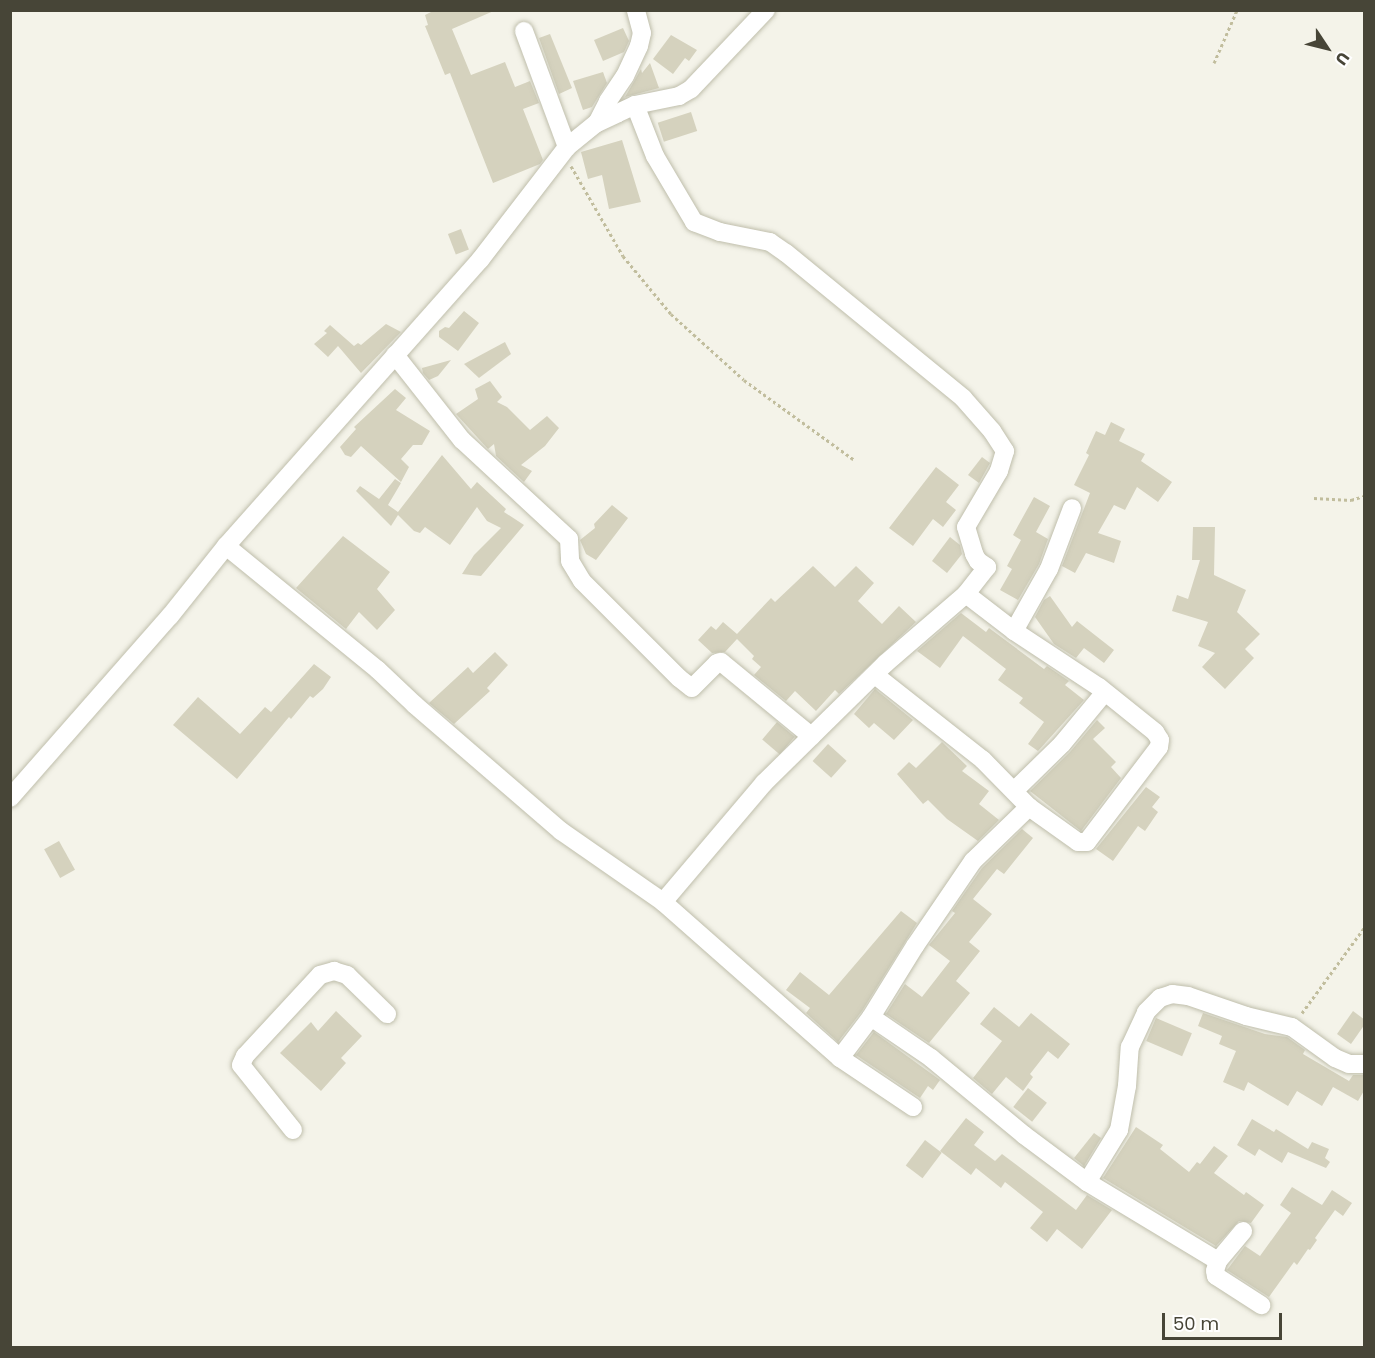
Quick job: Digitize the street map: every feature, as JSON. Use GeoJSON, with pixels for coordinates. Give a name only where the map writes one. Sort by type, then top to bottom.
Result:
{"type":"FeatureCollection","features":[{"type":"Feature","properties":{"kind":"street"},"geometry":{"type":"LineString","coordinates":[[597,123],[608,101],[626,76],[639,46],[642,33],[636,10]]}},
{"type":"Feature","properties":{"kind":"street"},"geometry":{"type":"LineString","coordinates":[[10,798],[162,625],[226,546],[480,260],[564,149],[597,123],[635,105],[679,96],[691,89],[766,10]]}},
{"type":"Feature","properties":{"kind":"street"},"geometry":{"type":"LineString","coordinates":[[524,31],[564,149]]}},
{"type":"Feature","properties":{"kind":"street"},"geometry":{"type":"LineString","coordinates":[[635,105],[655,156],[694,222],[720,232],[770,242],[786,253],[963,398],[992,431],[1005,451],[1002,462],[966,527],[974,554],[987,567],[966,594],[811,736],[737,812],[663,902]]}},
{"type":"Feature","properties":{"kind":"street"},"geometry":{"type":"LineString","coordinates":[[395,355],[462,440],[568,539],[570,561],[582,581],[679,678],[692,688],[717,663],[721,662],[811,736]]}},
{"type":"Feature","properties":{"kind":"street"},"geometry":{"type":"LineString","coordinates":[[1014,631],[1049,569],[1072,508]]}},
{"type":"Feature","properties":{"kind":"street"},"geometry":{"type":"LineString","coordinates":[[226,546],[378,670],[415,705],[561,831],[663,902],[840,1058],[913,1107]]}},
{"type":"Feature","properties":{"kind":"street"},"geometry":{"type":"LineString","coordinates":[[876,675],[947,731],[1015,790],[1029,807],[1078,842],[1087,842],[1159,747],[1160,740],[1155,732],[1105,692],[1014,631],[966,594]]}},
{"type":"Feature","properties":{"kind":"street"},"geometry":{"type":"LineString","coordinates":[[1015,790],[1062,744],[1105,692]]}},
{"type":"Feature","properties":{"kind":"street"},"geometry":{"type":"LineString","coordinates":[[840,1058],[871,1017],[973,861],[1029,807]]}},
{"type":"Feature","properties":{"kind":"street"},"geometry":{"type":"LineString","coordinates":[[293,1130],[241,1065],[245,1056],[320,975],[334,971],[347,975],[387,1014]]}},
{"type":"Feature","properties":{"kind":"street"},"geometry":{"type":"LineString","coordinates":[[1087,1182],[1119,1130],[1127,1086],[1130,1047],[1146,1012],[1160,998],[1172,994],[1188,996],[1246,1016],[1292,1027],[1335,1058],[1349,1064],[1365,1064]]}},
{"type":"Feature","properties":{"kind":"street"},"geometry":{"type":"LineString","coordinates":[[871,1017],[931,1058],[1024,1135],[1087,1182],[1218,1261]]}},
{"type":"Feature","properties":{"kind":"street"},"geometry":{"type":"LineString","coordinates":[[1243,1231],[1218,1261],[1216,1276],[1261,1305]]}},
{"type":"Feature","properties":{"kind":"path"},"geometry":{"type":"LineString","coordinates":[[1214,63],[1237,10]]}},
{"type":"Feature","properties":{"kind":"path"},"geometry":{"type":"LineString","coordinates":[[564,149],[623,256],[671,314],[744,380],[853,459]]}},
{"type":"Feature","properties":{"kind":"path"},"geometry":{"type":"LineString","coordinates":[[1314,498],[1351,500],[1365,496]]}},
{"type":"Feature","properties":{"kind":"path"},"geometry":{"type":"LineString","coordinates":[[1292,1027],[1365,928]]}},
{"type":"Feature","properties":{"kind":"building"},"geometry":{"type":"Polygon","coordinates":[[[435,10],[496,10],[452,29],[471,75],[505,62],[515,87],[530,81],[539,103],[523,109],[543,160],[540,164],[493,183],[450,73],[445,75],[425,26],[428,25],[425,15],[435,10]]]}},
{"type":"Feature","properties":{"kind":"building"},"geometry":{"type":"Polygon","coordinates":[[[623,28],[629,41],[624,52],[603,61],[594,40],[623,28]]]}},
{"type":"Feature","properties":{"kind":"building"},"geometry":{"type":"Polygon","coordinates":[[[550,34],[572,88],[559,94],[539,38],[550,34]]]}},
{"type":"Feature","properties":{"kind":"building"},"geometry":{"type":"Polygon","coordinates":[[[671,35],[697,50],[689,61],[685,58],[673,74],[653,59],[671,35]]]}},
{"type":"Feature","properties":{"kind":"building"},"geometry":{"type":"Polygon","coordinates":[[[650,63],[659,88],[625,97],[641,69],[642,73],[650,63]]]}},
{"type":"Feature","properties":{"kind":"building"},"geometry":{"type":"Polygon","coordinates":[[[603,72],[607,83],[592,107],[583,110],[573,81],[603,72]]]}},
{"type":"Feature","properties":{"kind":"building"},"geometry":{"type":"Polygon","coordinates":[[[691,112],[697,131],[664,142],[658,123],[691,112]]]}},
{"type":"Feature","properties":{"kind":"building"},"geometry":{"type":"Polygon","coordinates":[[[622,140],[641,202],[609,209],[602,175],[588,179],[581,152],[622,140]]]}},
{"type":"Feature","properties":{"kind":"building"},"geometry":{"type":"Polygon","coordinates":[[[461,229],[469,250],[456,255],[448,234],[461,229]]]}},
{"type":"Feature","properties":{"kind":"building"},"geometry":{"type":"Polygon","coordinates":[[[464,311],[479,323],[458,351],[439,337],[439,331],[445,327],[449,328],[464,311]]]}},
{"type":"Feature","properties":{"kind":"building"},"geometry":{"type":"Polygon","coordinates":[[[386,324],[401,332],[361,373],[338,346],[328,357],[314,344],[327,333],[324,331],[330,325],[354,346],[358,343],[361,345],[386,324]]]}},
{"type":"Feature","properties":{"kind":"building"},"geometry":{"type":"Polygon","coordinates":[[[505,342],[511,354],[479,378],[464,364],[505,342]]]}},
{"type":"Feature","properties":{"kind":"building"},"geometry":{"type":"Polygon","coordinates":[[[451,360],[438,376],[429,380],[423,373],[422,368],[451,360]]]}},
{"type":"Feature","properties":{"kind":"building"},"geometry":{"type":"Polygon","coordinates":[[[490,381],[502,397],[497,402],[507,407],[530,430],[547,416],[559,428],[545,446],[521,465],[532,471],[524,482],[496,456],[494,444],[488,449],[456,414],[478,399],[475,389],[490,381]]]}},
{"type":"Feature","properties":{"kind":"building"},"geometry":{"type":"Polygon","coordinates":[[[395,389],[406,398],[396,410],[430,431],[422,445],[413,445],[401,459],[409,467],[401,482],[361,446],[351,457],[345,455],[340,447],[356,429],[354,427],[395,389]]]}},
{"type":"Feature","properties":{"kind":"building"},"geometry":{"type":"Polygon","coordinates":[[[1111,422],[1125,429],[1119,441],[1145,454],[1141,461],[1172,482],[1158,502],[1137,487],[1125,510],[1114,505],[1098,533],[1121,541],[1114,563],[1086,553],[1075,573],[1062,566],[1090,493],[1074,485],[1089,455],[1086,453],[1096,431],[1105,435],[1111,422]]]}},
{"type":"Feature","properties":{"kind":"building"},"geometry":{"type":"Polygon","coordinates":[[[442,455],[471,489],[477,482],[506,509],[504,512],[524,525],[481,576],[462,574],[474,555],[501,528],[487,521],[477,507],[450,545],[425,527],[420,533],[414,531],[398,515],[391,526],[356,491],[360,486],[379,499],[395,479],[401,483],[388,505],[398,512],[442,455]]]}},
{"type":"Feature","properties":{"kind":"building"},"geometry":{"type":"Polygon","coordinates":[[[982,457],[990,463],[979,483],[968,475],[982,457]]]}},
{"type":"Feature","properties":{"kind":"building"},"geometry":{"type":"Polygon","coordinates":[[[936,467],[959,485],[946,502],[956,510],[943,527],[933,519],[913,546],[889,528],[936,467]]]}},
{"type":"Feature","properties":{"kind":"building"},"geometry":{"type":"Polygon","coordinates":[[[1034,497],[1050,506],[1036,532],[1048,539],[1039,564],[1018,600],[1000,590],[1012,569],[1007,566],[1021,540],[1013,535],[1034,497]]]}},
{"type":"Feature","properties":{"kind":"building"},"geometry":{"type":"Polygon","coordinates":[[[612,505],[628,518],[596,560],[586,554],[580,540],[595,528],[594,524],[612,505]]]}},
{"type":"Feature","properties":{"kind":"building"},"geometry":{"type":"Polygon","coordinates":[[[1193,527],[1215,527],[1214,575],[1246,590],[1237,612],[1260,634],[1245,649],[1254,658],[1225,689],[1202,667],[1215,653],[1198,646],[1208,622],[1172,611],[1177,595],[1188,599],[1200,560],[1192,560],[1193,527]]]}},
{"type":"Feature","properties":{"kind":"building"},"geometry":{"type":"Polygon","coordinates":[[[343,536],[390,572],[377,589],[395,610],[377,630],[359,612],[346,629],[296,588],[343,536]]]}},
{"type":"Feature","properties":{"kind":"building"},"geometry":{"type":"Polygon","coordinates":[[[950,537],[960,545],[962,554],[947,573],[932,561],[950,537]]]}},
{"type":"Feature","properties":{"kind":"building"},"geometry":{"type":"Polygon","coordinates":[[[813,566],[835,587],[856,566],[874,583],[858,601],[882,624],[899,606],[916,622],[839,694],[835,690],[816,711],[795,691],[786,701],[754,675],[761,667],[752,659],[754,656],[737,639],[725,652],[712,653],[698,640],[711,626],[716,630],[723,622],[737,634],[771,598],[775,602],[813,566]]]}},
{"type":"Feature","properties":{"kind":"building"},"geometry":{"type":"Polygon","coordinates":[[[1050,596],[1072,627],[1077,621],[1114,650],[1104,663],[1084,648],[1076,658],[1054,644],[1035,617],[1044,600],[1050,596]]]}},
{"type":"Feature","properties":{"kind":"building"},"geometry":{"type":"Polygon","coordinates":[[[961,613],[986,632],[989,628],[1044,669],[1047,666],[1069,681],[1065,685],[1084,700],[1038,751],[1028,744],[1044,722],[1019,703],[1023,698],[998,680],[1006,669],[963,636],[940,668],[917,651],[961,613]]]}},
{"type":"Feature","properties":{"kind":"building"},"geometry":{"type":"Polygon","coordinates":[[[495,652],[508,665],[487,688],[490,691],[454,724],[429,703],[468,667],[473,673],[495,652]]]}},
{"type":"Feature","properties":{"kind":"building"},"geometry":{"type":"Polygon","coordinates":[[[314,664],[331,677],[323,689],[313,698],[310,696],[291,719],[289,717],[237,779],[173,725],[198,697],[240,734],[265,707],[271,712],[314,664]]]}},
{"type":"Feature","properties":{"kind":"building"},"geometry":{"type":"Polygon","coordinates":[[[875,689],[913,720],[894,740],[874,723],[869,728],[854,714],[875,689]]]}},
{"type":"Feature","properties":{"kind":"building"},"geometry":{"type":"Polygon","coordinates":[[[1097,720],[1105,728],[1093,739],[1116,762],[1111,767],[1121,778],[1081,831],[1030,791],[1070,752],[1097,720]]]}},
{"type":"Feature","properties":{"kind":"building"},"geometry":{"type":"Polygon","coordinates":[[[777,722],[795,737],[780,754],[762,740],[777,722]]]}},
{"type":"Feature","properties":{"kind":"building"},"geometry":{"type":"Polygon","coordinates":[[[942,742],[967,766],[962,771],[989,791],[979,804],[999,820],[978,841],[947,819],[928,800],[923,804],[897,774],[909,762],[916,768],[942,742]]]}},
{"type":"Feature","properties":{"kind":"building"},"geometry":{"type":"Polygon","coordinates":[[[828,744],[847,761],[831,778],[813,761],[828,744]]]}},
{"type":"Feature","properties":{"kind":"building"},"geometry":{"type":"Polygon","coordinates":[[[1146,787],[1160,797],[1152,807],[1158,812],[1145,831],[1138,826],[1113,861],[1096,849],[1146,787]]]}},
{"type":"Feature","properties":{"kind":"building"},"geometry":{"type":"Polygon","coordinates":[[[1022,829],[1033,838],[1004,874],[997,869],[973,899],[992,914],[969,942],[980,951],[956,981],[970,993],[929,1043],[886,1014],[905,984],[922,997],[950,961],[929,945],[955,913],[952,911],[982,868],[1022,829]]]}},
{"type":"Feature","properties":{"kind":"building"},"geometry":{"type":"Polygon","coordinates":[[[59,841],[75,870],[60,878],[44,849],[59,841]]]}},
{"type":"Feature","properties":{"kind":"building"},"geometry":{"type":"Polygon","coordinates":[[[901,911],[917,923],[862,1011],[838,1042],[806,1013],[810,1008],[786,990],[800,972],[829,995],[901,911]]]}},
{"type":"Feature","properties":{"kind":"building"},"geometry":{"type":"Polygon","coordinates":[[[994,1007],[1019,1027],[1031,1013],[1070,1044],[1058,1059],[1048,1051],[1030,1074],[1033,1077],[1023,1091],[1006,1077],[992,1094],[973,1078],[1002,1041],[980,1024],[994,1007]]]}},
{"type":"Feature","properties":{"kind":"building"},"geometry":{"type":"Polygon","coordinates":[[[336,1011],[362,1036],[341,1058],[346,1063],[321,1091],[280,1053],[311,1022],[318,1031],[336,1011]]]}},
{"type":"Feature","properties":{"kind":"building"},"geometry":{"type":"Polygon","coordinates":[[[1353,1011],[1365,1020],[1365,1024],[1351,1044],[1337,1034],[1353,1011]]]}},
{"type":"Feature","properties":{"kind":"building"},"geometry":{"type":"Polygon","coordinates":[[[1203,1013],[1265,1034],[1287,1037],[1305,1050],[1303,1054],[1349,1081],[1353,1075],[1365,1075],[1365,1089],[1358,1101],[1333,1087],[1322,1106],[1297,1091],[1288,1106],[1248,1082],[1244,1091],[1223,1082],[1236,1051],[1219,1044],[1222,1036],[1198,1026],[1203,1013]]]}},
{"type":"Feature","properties":{"kind":"building"},"geometry":{"type":"Polygon","coordinates":[[[1156,1018],[1192,1033],[1182,1056],[1146,1041],[1156,1018]]]}},
{"type":"Feature","properties":{"kind":"building"},"geometry":{"type":"Polygon","coordinates":[[[874,1032],[940,1080],[933,1090],[928,1086],[920,1098],[856,1055],[874,1032]]]}},
{"type":"Feature","properties":{"kind":"building"},"geometry":{"type":"Polygon","coordinates":[[[1028,1088],[1047,1103],[1032,1122],[1013,1107],[1028,1088]]]}},
{"type":"Feature","properties":{"kind":"building"},"geometry":{"type":"Polygon","coordinates":[[[966,1118],[984,1132],[974,1145],[995,1161],[1002,1154],[1076,1210],[1087,1195],[1112,1210],[1082,1249],[1057,1229],[1047,1242],[1030,1228],[1043,1212],[1005,1182],[1001,1188],[976,1168],[971,1175],[940,1151],[966,1118]]]}},
{"type":"Feature","properties":{"kind":"building"},"geometry":{"type":"Polygon","coordinates":[[[1252,1119],[1274,1132],[1276,1129],[1308,1149],[1312,1142],[1329,1149],[1325,1158],[1330,1162],[1326,1168],[1288,1152],[1282,1163],[1259,1149],[1255,1156],[1237,1145],[1252,1119]]]}},
{"type":"Feature","properties":{"kind":"building"},"geometry":{"type":"Polygon","coordinates":[[[1136,1127],[1163,1145],[1160,1149],[1189,1172],[1197,1162],[1200,1164],[1214,1146],[1228,1156],[1214,1173],[1244,1195],[1246,1192],[1264,1205],[1251,1223],[1239,1221],[1216,1246],[1103,1178],[1136,1127]]]}},
{"type":"Feature","properties":{"kind":"building"},"geometry":{"type":"Polygon","coordinates":[[[1094,1133],[1101,1138],[1084,1166],[1074,1158],[1094,1133]]]}},
{"type":"Feature","properties":{"kind":"building"},"geometry":{"type":"Polygon","coordinates":[[[925,1140],[942,1153],[923,1178],[906,1166],[925,1140]]]}},
{"type":"Feature","properties":{"kind":"building"},"geometry":{"type":"Polygon","coordinates":[[[1292,1187],[1322,1205],[1332,1190],[1352,1203],[1343,1216],[1335,1210],[1315,1238],[1317,1240],[1310,1250],[1308,1249],[1297,1265],[1294,1262],[1269,1297],[1227,1270],[1245,1246],[1260,1256],[1291,1213],[1280,1205],[1292,1187]]]}}]}
